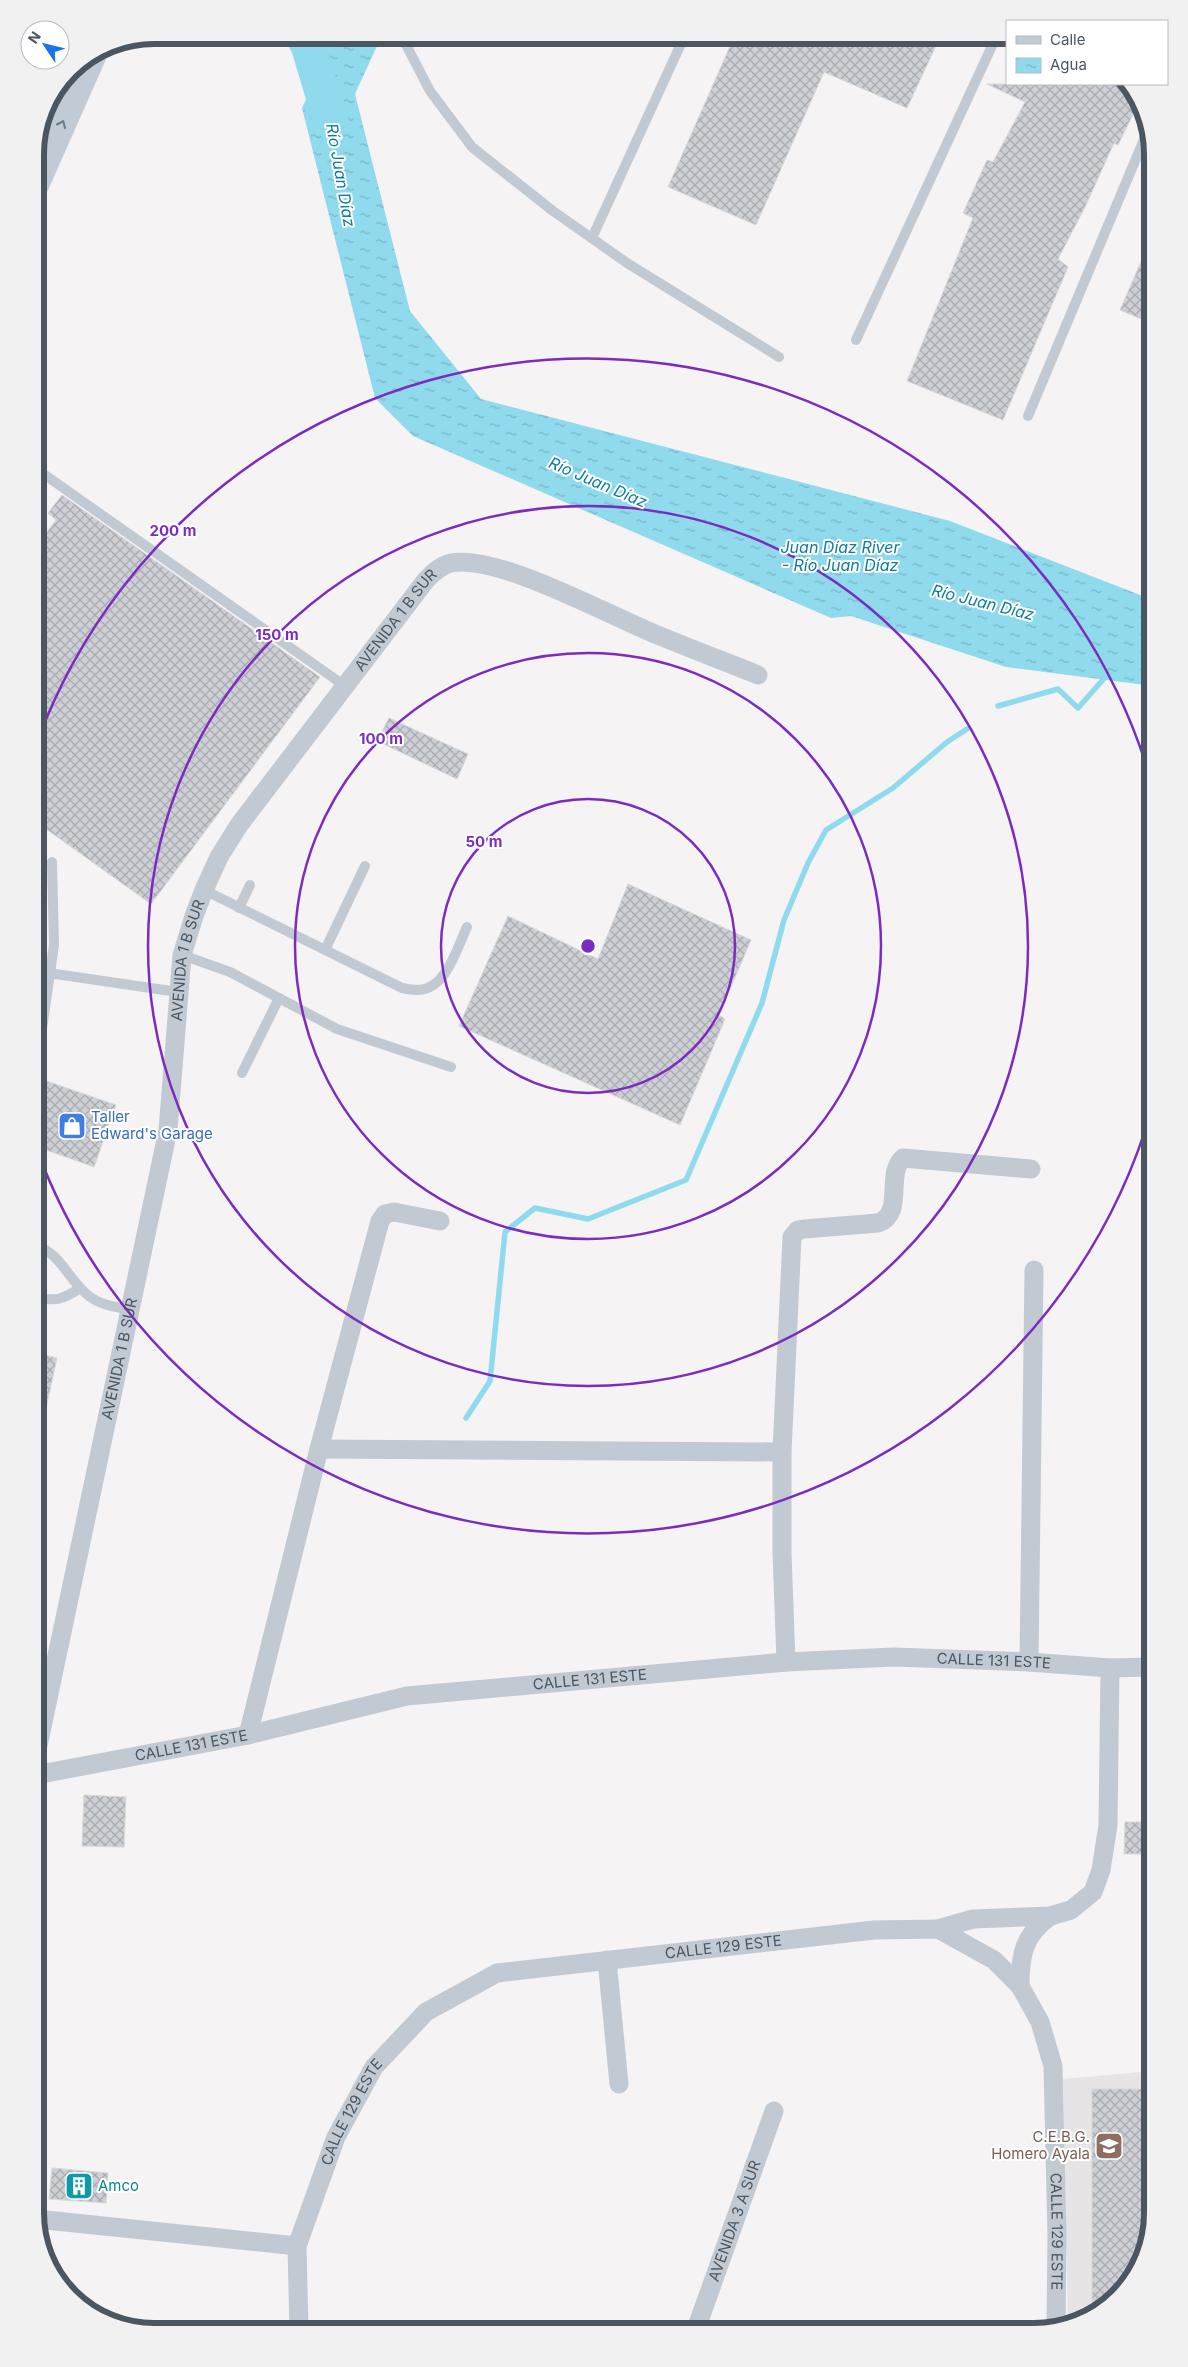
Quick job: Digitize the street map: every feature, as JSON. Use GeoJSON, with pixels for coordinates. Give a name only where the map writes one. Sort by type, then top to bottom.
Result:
{"type":"FeatureCollection","features":[{"type":"Feature","properties":{"kind":"main road"},"geometry":{"type":"LineString","coordinates":[[44,165],[88,65]]}},
{"type":"Feature","properties":{"kind":"street","name":"AVENIDA 1 B SUR"},"geometry":{"type":"LineString","coordinates":[[44,1717],[168,1130],[173,1087],[182,955],[204,890],[219,857],[239,825],[426,580],[436,570],[450,563],[490,566],[520,575],[655,634],[758,675]]}},
{"type":"Feature","properties":{"kind":"street"},"geometry":{"type":"LineString","coordinates":[[786,1662],[782,1552],[782,1452],[791,1242],[794,1233],[804,1228],[878,1223],[886,1218],[892,1208],[896,1166],[903,1158],[1031,1169]]}},
{"type":"Feature","properties":{"kind":"street"},"geometry":{"type":"LineString","coordinates":[[248,1735],[319,1449],[382,1218],[385,1214],[394,1212],[440,1221]]}},
{"type":"Feature","properties":{"kind":"street"},"geometry":{"type":"LineString","coordinates":[[1029,1662],[1034,1270]]}},
{"type":"Feature","properties":{"kind":"street"},"geometry":{"type":"LineString","coordinates":[[319,1449],[782,1452]]}},
{"type":"Feature","properties":{"kind":"street","name":"CALLE 131 ESTE"},"geometry":{"type":"LineString","coordinates":[[44,1773],[248,1735],[407,1696],[786,1662],[894,1657],[1029,1662],[1110,1668],[1144,1667]]}},
{"type":"Feature","properties":{"kind":"street"},"geometry":{"type":"LineString","coordinates":[[938,1929],[973,1919],[1050,1916],[1071,1910],[1093,1892],[1101,1870],[1108,1825],[1110,1668]]}},
{"type":"Feature","properties":{"kind":"street"},"geometry":{"type":"LineString","coordinates":[[1020,1986],[1020,1968],[1027,1940],[1035,1927],[1050,1916]]}},
{"type":"Feature","properties":{"kind":"street","name":"CALLE 129 ESTE"},"geometry":{"type":"LineString","coordinates":[[300,2323],[297,2246],[336,2137],[374,2068],[426,2012],[497,1973],[874,1930],[938,1929],[994,1960],[1020,1986],[1040,2022],[1054,2066],[1057,2237],[1056,2321]]}},
{"type":"Feature","properties":{"kind":"street"},"geometry":{"type":"LineString","coordinates":[[607,1960],[619,2084]]}},
{"type":"Feature","properties":{"kind":"street","name":"AVENIDA 3 A SUR"},"geometry":{"type":"LineString","coordinates":[[698,2323],[774,2111]]}},
{"type":"Feature","properties":{"kind":"street"},"geometry":{"type":"LineString","coordinates":[[44,2220],[297,2246]]}},
{"type":"Feature","properties":{"kind":"lane"},"geometry":{"type":"LineString","coordinates":[[406,44],[430,91],[472,147],[553,211],[627,263],[779,357]]}},
{"type":"Feature","properties":{"kind":"lane"},"geometry":{"type":"LineString","coordinates":[[592,238],[681,44]]}},
{"type":"Feature","properties":{"kind":"lane"},"geometry":{"type":"LineString","coordinates":[[856,340],[993,44]]}},
{"type":"Feature","properties":{"kind":"lane"},"geometry":{"type":"LineString","coordinates":[[1028,416],[1143,142]]}},
{"type":"Feature","properties":{"kind":"lane"},"geometry":{"type":"LineString","coordinates":[[44,474],[345,686]]}},
{"type":"Feature","properties":{"kind":"lane"},"geometry":{"type":"LineString","coordinates":[[44,1018],[54,945],[52,862]]}},
{"type":"Feature","properties":{"kind":"lane"},"geometry":{"type":"LineString","coordinates":[[324,950],[365,866]]}},
{"type":"Feature","properties":{"kind":"lane"},"geometry":{"type":"LineString","coordinates":[[239,908],[250,885]]}},
{"type":"Feature","properties":{"kind":"lane"},"geometry":{"type":"LineString","coordinates":[[204,890],[402,988],[418,990],[437,982],[446,971],[467,927]]}},
{"type":"Feature","properties":{"kind":"lane"},"geometry":{"type":"LineString","coordinates":[[182,955],[230,972],[337,1029],[451,1068]]}},
{"type":"Feature","properties":{"kind":"lane"},"geometry":{"type":"LineString","coordinates":[[44,971],[178,992]]}},
{"type":"Feature","properties":{"kind":"lane"},"geometry":{"type":"LineString","coordinates":[[242,1073],[279,998]]}},
{"type":"Feature","properties":{"kind":"lane"},"geometry":{"type":"LineString","coordinates":[[44,1248],[55,1255],[80,1288],[90,1297],[103,1304],[130,1310]]}},
{"type":"Feature","properties":{"kind":"lane"},"geometry":{"type":"LineString","coordinates":[[44,1300],[60,1300],[80,1288]]}},
{"type":"Feature","properties":{"kind":"shaded area","name":"C.E.B.G. Homero Ayala"},"geometry":{"type":"Polygon","coordinates":[[[1144,2072],[1144,2213],[1142,2235],[1138,2249],[1126,2274],[1112,2291],[1089,2309],[1068,2318],[1063,2079],[1144,2072]]]}},
{"type":"Feature","properties":{"kind":"water","name":"Juan Díaz River - Río Juan Díaz"},"geometry":{"type":"Polygon","coordinates":[[[314,44],[378,44],[355,94],[410,311],[481,399],[950,521],[1144,596],[1144,685],[1006,667],[851,616],[831,618],[413,436],[375,398],[302,108],[321,68],[314,44]]]}},
{"type":"Feature","properties":{"kind":"building"},"geometry":{"type":"Polygon","coordinates":[[[731,44],[937,44],[907,108],[824,72],[756,225],[668,187],[731,44]]]}},
{"type":"Feature","properties":{"kind":"building"},"geometry":{"type":"Polygon","coordinates":[[[987,84],[1120,85],[1135,110],[1118,145],[1114,143],[1086,205],[1058,259],[1068,267],[1003,420],[907,381],[973,218],[963,213],[987,160],[993,162],[1025,102],[987,84]]]}},
{"type":"Feature","properties":{"kind":"building"},"geometry":{"type":"Polygon","coordinates":[[[1144,255],[1144,320],[1120,310],[1144,255]]]}},
{"type":"Feature","properties":{"kind":"building"},"geometry":{"type":"Polygon","coordinates":[[[62,495],[320,677],[151,904],[44,827],[44,536],[56,520],[48,513],[62,495]]]}},
{"type":"Feature","properties":{"kind":"building"},"geometry":{"type":"Polygon","coordinates":[[[389,718],[468,754],[457,779],[377,741],[389,718]]]}},
{"type":"Feature","properties":{"kind":"building"},"geometry":{"type":"Polygon","coordinates":[[[628,884],[751,940],[719,1015],[725,1019],[680,1125],[459,1026],[508,916],[598,959],[628,884]]]}},
{"type":"Feature","properties":{"kind":"building","name":"Taller Edward's Garage"},"geometry":{"type":"Polygon","coordinates":[[[44,1080],[116,1105],[94,1167],[44,1149],[44,1080]]]}},
{"type":"Feature","properties":{"kind":"building"},"geometry":{"type":"Polygon","coordinates":[[[44,1355],[57,1358],[44,1418],[44,1355]]]}},
{"type":"Feature","properties":{"kind":"building"},"geometry":{"type":"Polygon","coordinates":[[[84,1795],[126,1797],[124,1847],[82,1846],[84,1795]]]}},
{"type":"Feature","properties":{"kind":"building"},"geometry":{"type":"Polygon","coordinates":[[[1125,1822],[1144,1822],[1144,1854],[1124,1854],[1125,1822]]]}},
{"type":"Feature","properties":{"kind":"building"},"geometry":{"type":"Polygon","coordinates":[[[1092,2089],[1142,2089],[1142,2235],[1133,2262],[1122,2280],[1101,2301],[1092,2307],[1092,2089]]]}},
{"type":"Feature","properties":{"kind":"building","name":"Amco"},"geometry":{"type":"Polygon","coordinates":[[[52,2168],[108,2173],[106,2203],[49,2199],[52,2168]]]}},
{"type":"Feature","properties":{"kind":"waterway","name":"Río Juan Díaz"},"geometry":{"type":"LineString","coordinates":[[307,44],[331,122]]}},
{"type":"Feature","properties":{"kind":"waterway"},"geometry":{"type":"LineString","coordinates":[[998,706],[1058,689],[1078,708],[1108,674]]}},
{"type":"Feature","properties":{"kind":"waterway"},"geometry":{"type":"LineString","coordinates":[[466,1418],[490,1381],[505,1232],[535,1208],[588,1219],[686,1180],[762,1003],[784,920],[808,863],[826,830],[893,788],[947,742],[967,729]]}},
{"type":"Feature","properties":{"kind":"place","name":"Taller Edward's Garage"},"geometry":{"type":"Point","coordinates":[72,1126]}},
{"type":"Feature","properties":{"kind":"place","name":"C.E.B.G. Homero Ayala"},"geometry":{"type":"Point","coordinates":[1109,2146]}},
{"type":"Feature","properties":{"kind":"place","name":"Amco"},"geometry":{"type":"Point","coordinates":[79,2186]}}]}
